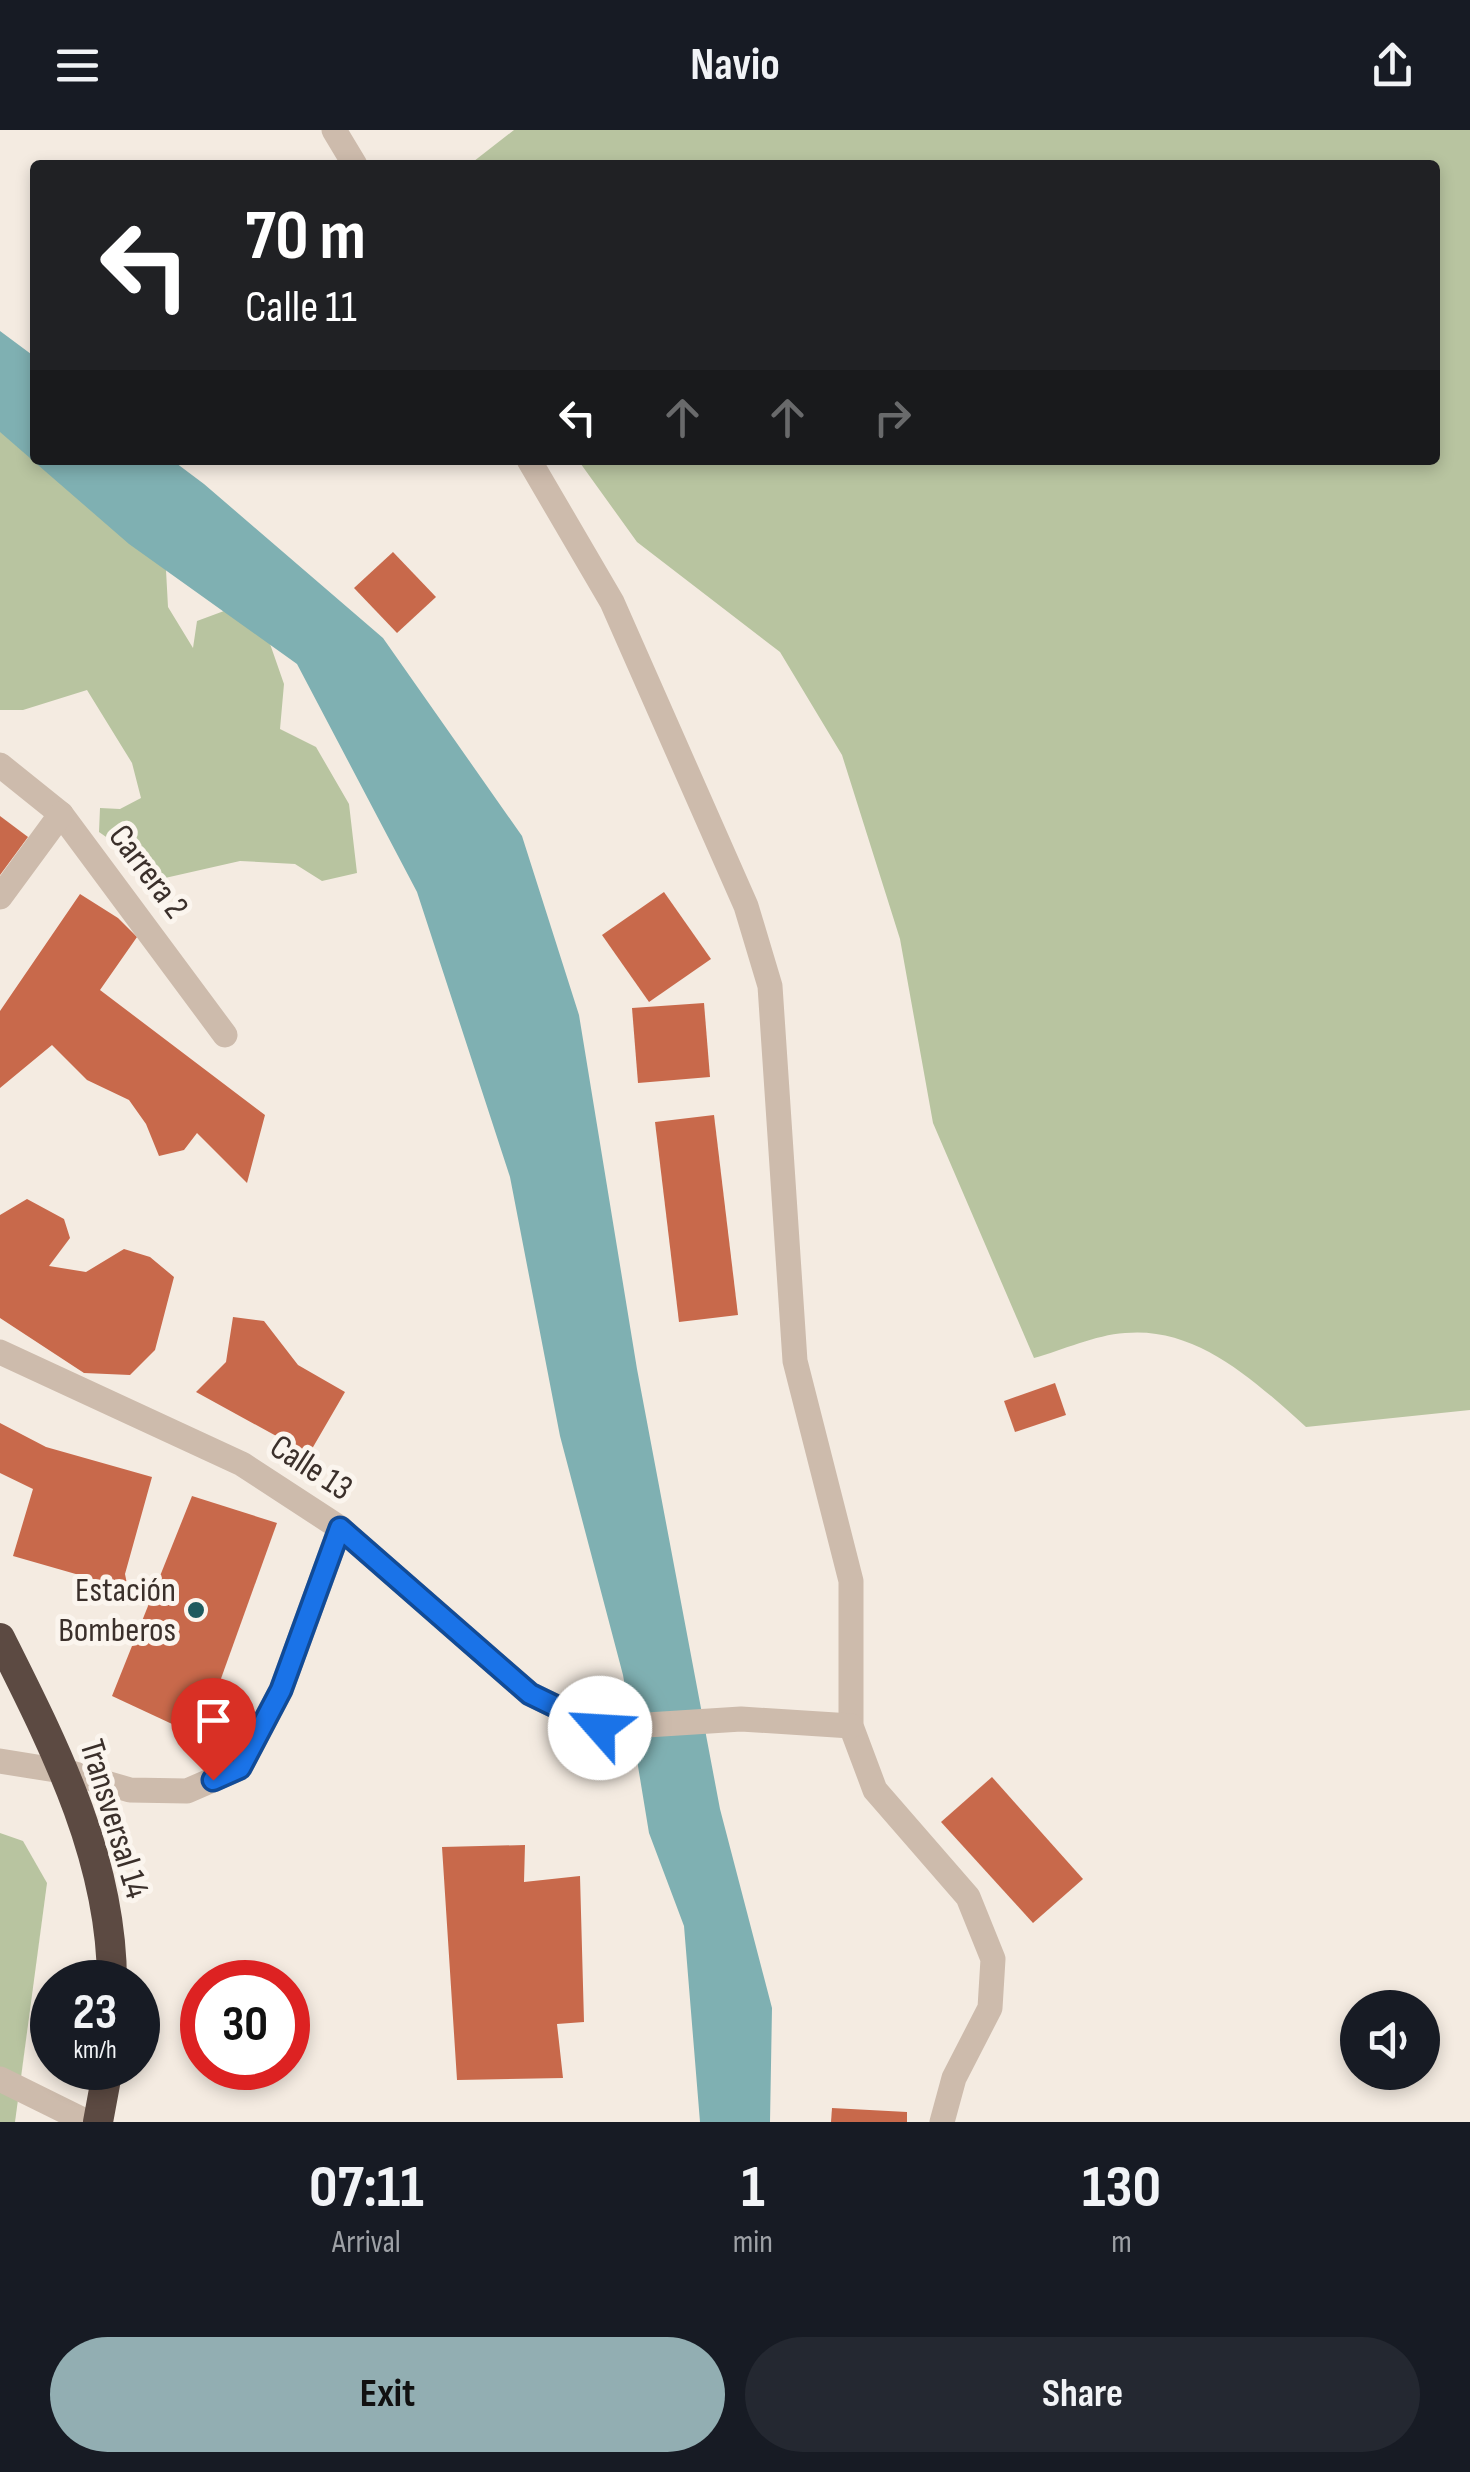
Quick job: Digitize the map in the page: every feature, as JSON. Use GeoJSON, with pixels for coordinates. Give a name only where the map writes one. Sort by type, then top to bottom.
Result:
{"type":"FeatureCollection","features":[{"type":"Feature","properties":{"kind":"highway","name":"Transversal 14"},"geometry":{"type":"LineString","coordinates":[[0,1638],[68,1772],[106,1905],[111,1960]]}},
{"type":"Feature","properties":{"kind":"highway"},"geometry":{"type":"LineString","coordinates":[[98,2122],[104,2090]]}},
{"type":"Feature","properties":{"kind":"street"},"geometry":{"type":"LineString","coordinates":[[334,130],[352,160]]}},
{"type":"Feature","properties":{"kind":"street"},"geometry":{"type":"LineString","coordinates":[[532,465],[612,602],[746,906],[770,986],[796,1361],[850,1581],[851,1726],[875,1790],[968,1897],[993,1959],[990,2008],[954,2078],[942,2122]]}},
{"type":"Feature","properties":{"kind":"street","name":"Carrera 2"},"geometry":{"type":"LineString","coordinates":[[0,765],[61,814],[225,1035]]}},
{"type":"Feature","properties":{"kind":"street"},"geometry":{"type":"LineString","coordinates":[[0,897],[61,814]]}},
{"type":"Feature","properties":{"kind":"street","name":"Calle 13"},"geometry":{"type":"LineString","coordinates":[[0,1352],[242,1464],[340,1528],[530,1694],[600,1728],[741,1718],[851,1726]]}},
{"type":"Feature","properties":{"kind":"street"},"geometry":{"type":"LineString","coordinates":[[0,1761],[68,1772],[130,1790],[187,1791],[240,1768],[281,1690],[340,1528]]}},
{"type":"Feature","properties":{"kind":"street"},"geometry":{"type":"LineString","coordinates":[[0,2080],[87,2122]]}},
{"type":"Feature","properties":{"kind":"green space"},"geometry":{"type":"Polygon","coordinates":[[[514,130],[1470,130],[1470,1410],[1306,1427],[1224,1360],[1177,1338],[1151,1333],[1102,1337],[1034,1358],[933,1123],[900,939],[842,755],[780,652],[637,542],[582,465],[1440,465],[1440,160],[475,160],[514,130]]]}},
{"type":"Feature","properties":{"kind":"green space"},"geometry":{"type":"Polygon","coordinates":[[[0,401],[30,452],[30,465],[41,465],[166,570],[168,607],[193,648],[197,621],[224,611],[261,618],[284,684],[280,729],[316,747],[349,804],[357,873],[322,881],[295,864],[240,861],[165,878],[99,832],[100,808],[120,809],[141,798],[132,763],[87,690],[23,710],[0,710],[0,401]]]}},
{"type":"Feature","properties":{"kind":"green space"},"geometry":{"type":"Polygon","coordinates":[[[0,1833],[23,1841],[47,1883],[37,1960],[30,1960],[30,2010],[15,2122],[0,2122],[0,1833]]]}},
{"type":"Feature","properties":{"kind":"water"},"geometry":{"type":"Polygon","coordinates":[[[0,331],[30,353],[30,458],[0,432],[0,331]]]}},
{"type":"Feature","properties":{"kind":"water"},"geometry":{"type":"Polygon","coordinates":[[[38,465],[179,465],[204,484],[383,638],[522,836],[579,1015],[637,1369],[720,1809],[772,2008],[770,2122],[700,2122],[684,1926],[649,1833],[623,1675],[560,1436],[510,1177],[417,892],[297,664],[129,544],[38,465]]]}},
{"type":"Feature","properties":{"kind":"building"},"geometry":{"type":"Polygon","coordinates":[[[393,552],[436,597],[397,633],[354,588],[393,552]]]}},
{"type":"Feature","properties":{"kind":"building"},"geometry":{"type":"Polygon","coordinates":[[[0,816],[28,837],[0,875],[0,816]]]}},
{"type":"Feature","properties":{"kind":"building"},"geometry":{"type":"Polygon","coordinates":[[[664,892],[711,959],[649,1002],[602,935],[664,892]]]}},
{"type":"Feature","properties":{"kind":"building"},"geometry":{"type":"Polygon","coordinates":[[[80,894],[118,918],[137,937],[100,990],[265,1115],[247,1183],[197,1133],[184,1150],[159,1156],[146,1124],[129,1100],[87,1080],[52,1045],[0,1088],[0,1011],[80,894]]]}},
{"type":"Feature","properties":{"kind":"building"},"geometry":{"type":"Polygon","coordinates":[[[704,1003],[710,1077],[638,1083],[632,1008],[704,1003]]]}},
{"type":"Feature","properties":{"kind":"building"},"geometry":{"type":"Polygon","coordinates":[[[714,1115],[738,1315],[679,1322],[655,1122],[714,1115]]]}},
{"type":"Feature","properties":{"kind":"building"},"geometry":{"type":"Polygon","coordinates":[[[27,1199],[64,1219],[70,1238],[49,1266],[86,1272],[124,1249],[150,1257],[174,1277],[155,1350],[130,1375],[84,1373],[0,1318],[0,1215],[27,1199]]]}},
{"type":"Feature","properties":{"kind":"building"},"geometry":{"type":"Polygon","coordinates":[[[233,1317],[264,1321],[298,1365],[345,1392],[309,1454],[196,1392],[226,1362],[233,1317]]]}},
{"type":"Feature","properties":{"kind":"building"},"geometry":{"type":"Polygon","coordinates":[[[1055,1383],[1066,1415],[1015,1432],[1004,1401],[1055,1383]]]}},
{"type":"Feature","properties":{"kind":"building"},"geometry":{"type":"Polygon","coordinates":[[[0,1423],[46,1447],[152,1477],[125,1574],[128,1589],[13,1556],[33,1489],[0,1473],[0,1423]]]}},
{"type":"Feature","properties":{"kind":"building","name":"Estación Bomberos"},"geometry":{"type":"Polygon","coordinates":[[[192,1496],[277,1523],[200,1737],[112,1696],[192,1496]]]}},
{"type":"Feature","properties":{"kind":"building"},"geometry":{"type":"Polygon","coordinates":[[[992,1777],[1083,1879],[1033,1923],[941,1822],[992,1777]]]}},
{"type":"Feature","properties":{"kind":"building"},"geometry":{"type":"Polygon","coordinates":[[[525,1845],[524,1882],[580,1876],[584,2022],[557,2024],[563,2078],[457,2080],[442,1847],[525,1845]]]}},
{"type":"Feature","properties":{"kind":"building"},"geometry":{"type":"Polygon","coordinates":[[[832,2108],[907,2112],[907,2122],[831,2122],[832,2108]]]}},
{"type":"Feature","properties":{"kind":"place","name":"Estación Bomberos"},"geometry":{"type":"Point","coordinates":[196,1610]}},
{"type":"Feature","properties":{"kind":"route"},"geometry":{"type":"LineString","coordinates":[[213,1780],[240,1768],[281,1690],[340,1528],[530,1694],[600,1728]]}}]}
